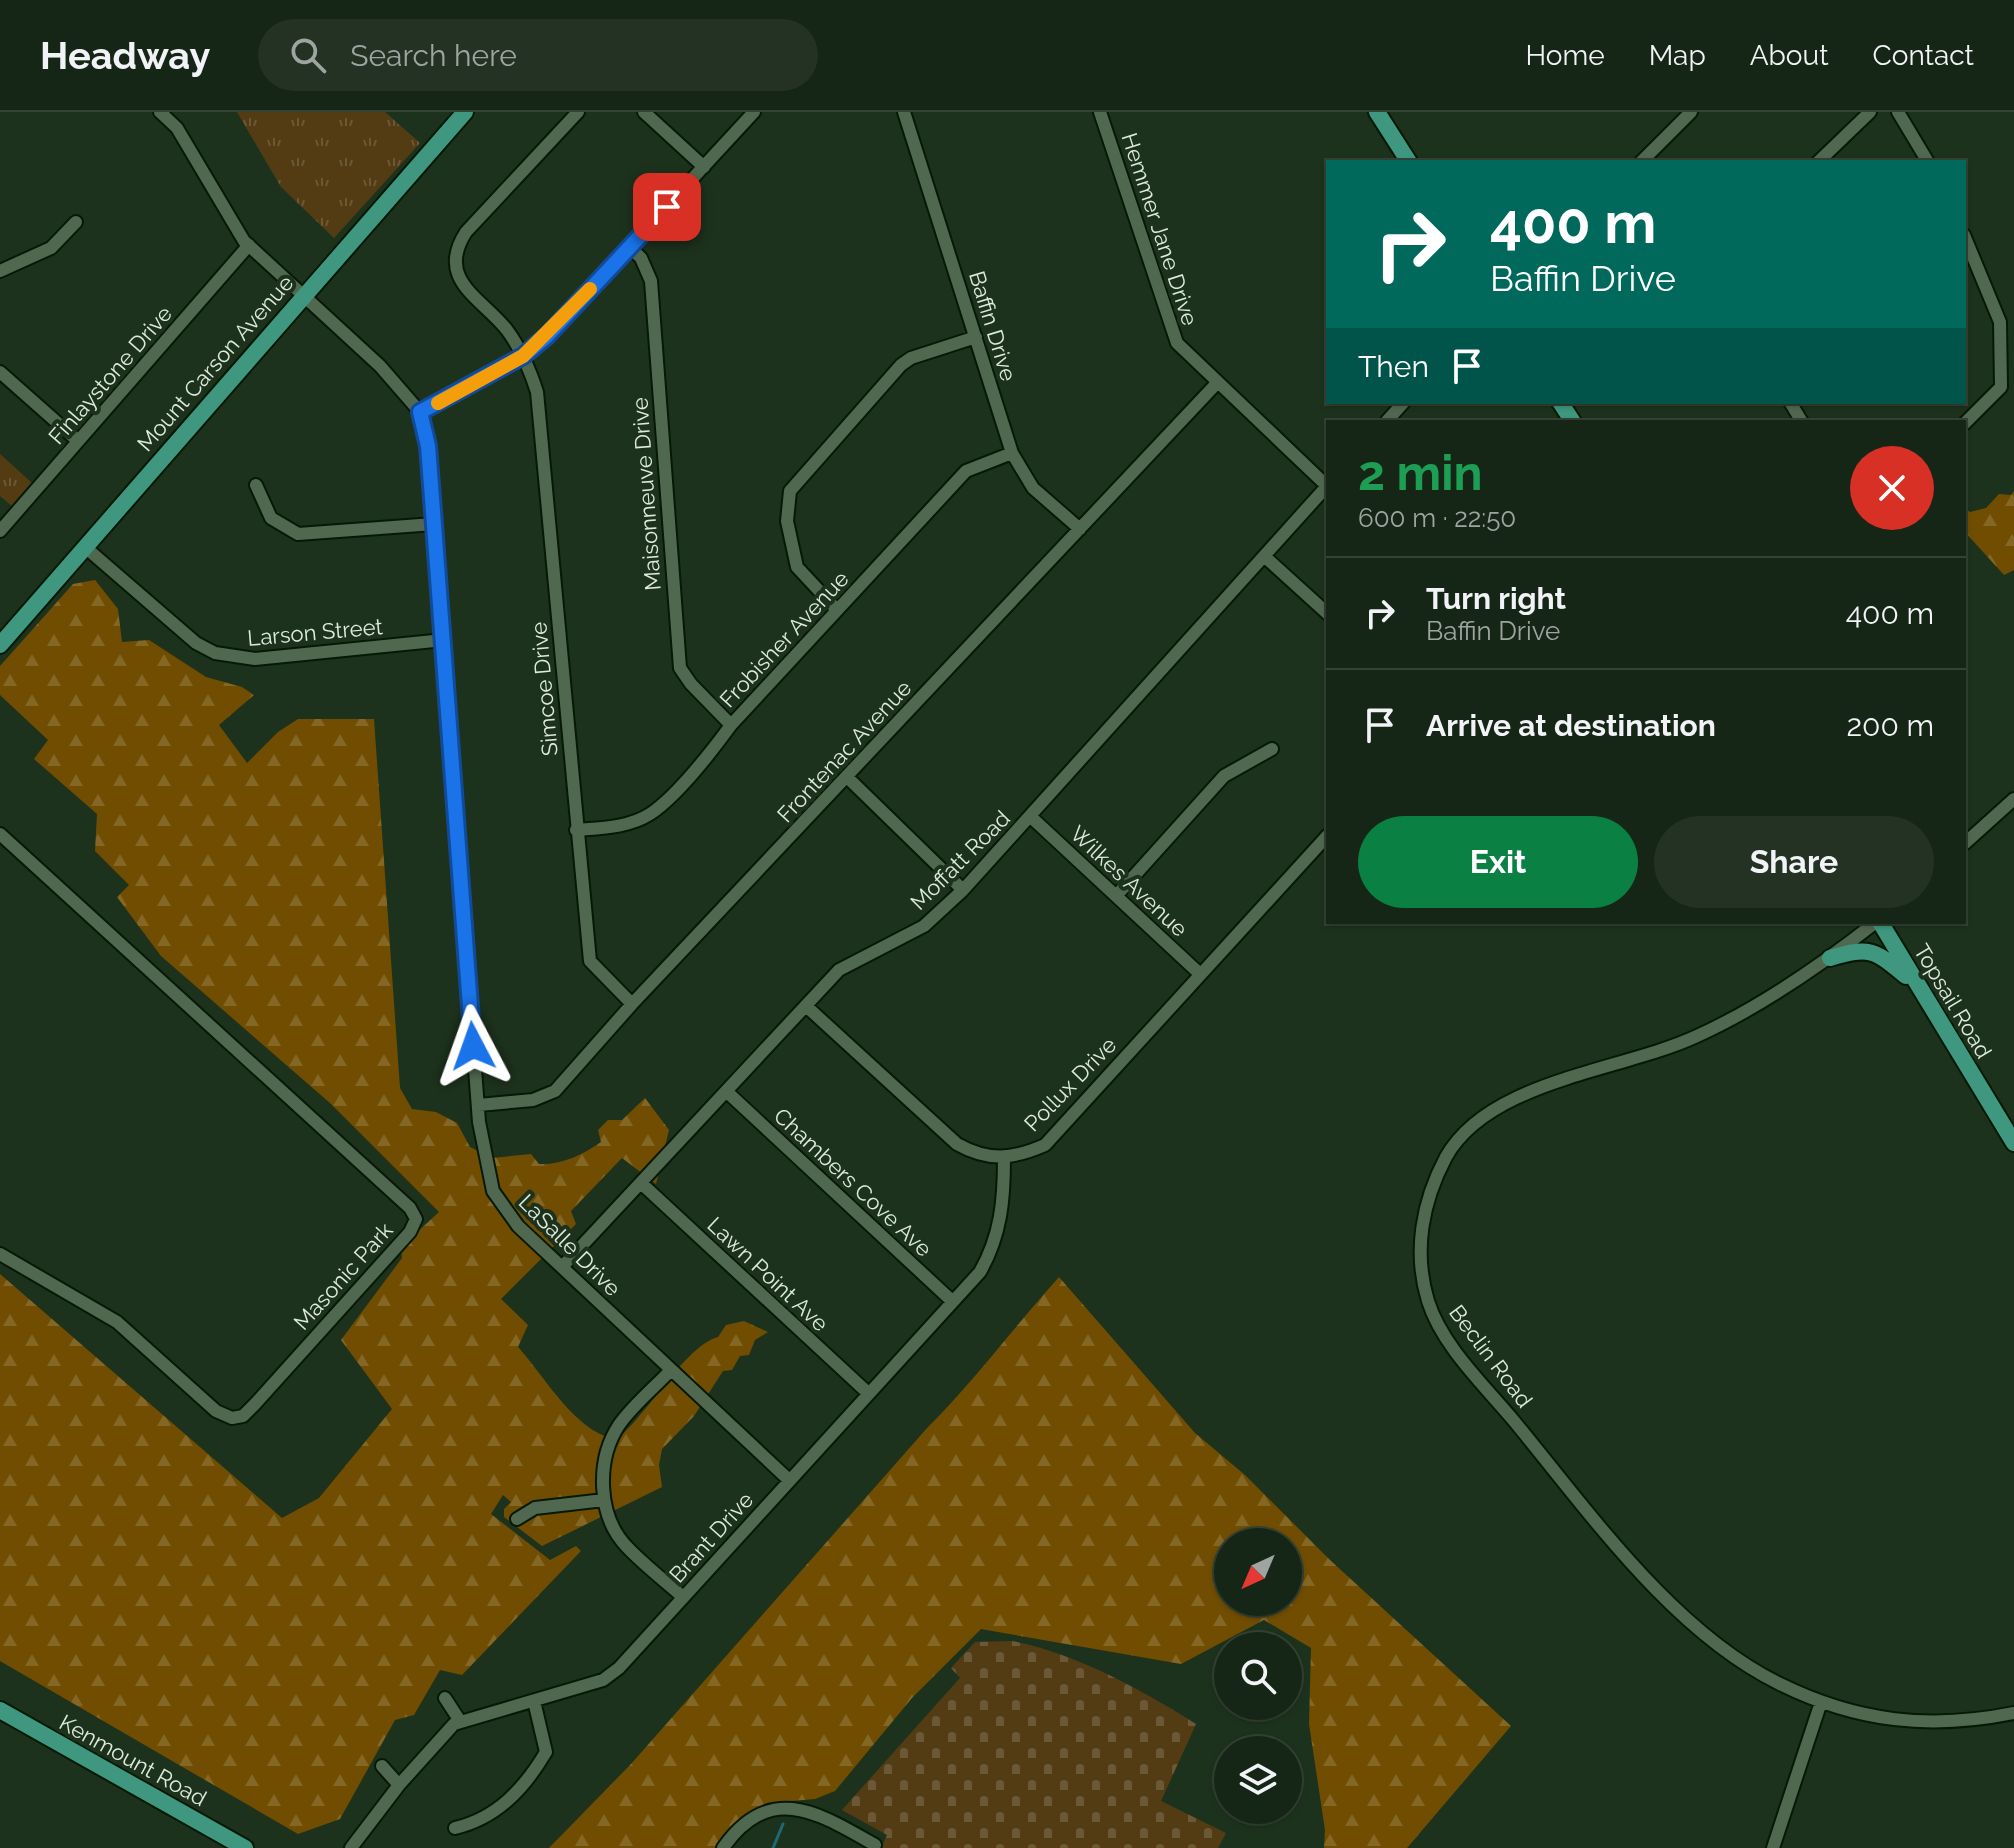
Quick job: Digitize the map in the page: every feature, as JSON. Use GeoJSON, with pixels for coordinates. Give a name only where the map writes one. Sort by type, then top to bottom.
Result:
{"type":"FeatureCollection","features":[{"type":"Feature","properties":{"kind":"main road","name":"Mount Carson Avenue"},"geometry":{"type":"LineString","coordinates":[[0,645],[465,112]]}},
{"type":"Feature","properties":{"kind":"main road"},"geometry":{"type":"LineString","coordinates":[[1377,112],[1408,160]]}},
{"type":"Feature","properties":{"kind":"main road","name":"Topsail Road"},"geometry":{"type":"LineString","coordinates":[[1879,924],[2014,1143]]}},
{"type":"Feature","properties":{"kind":"main road"},"geometry":{"type":"LineString","coordinates":[[1830,958],[1856,950],[1877,952],[1916,985]]}},
{"type":"Feature","properties":{"kind":"main road","name":"Kenmount Road"},"geometry":{"type":"LineString","coordinates":[[0,1710],[245,1848]]}},
{"type":"Feature","properties":{"kind":"street","name":"LaSalle Drive"},"geometry":{"type":"LineString","coordinates":[[160,112],[177,128],[249,245],[380,366],[420,412],[428,446],[479,1105],[493,1191],[518,1226],[789,1480]]}},
{"type":"Feature","properties":{"kind":"street","name":"Simcoe Drive"},"geometry":{"type":"LineString","coordinates":[[578,112],[466,232],[456,253],[459,279],[466,290],[505,327],[523,356],[540,409],[590,961],[632,1004]]}},
{"type":"Feature","properties":{"kind":"street"},"geometry":{"type":"LineString","coordinates":[[644,112],[704,167]]}},
{"type":"Feature","properties":{"kind":"street"},"geometry":{"type":"LineString","coordinates":[[420,412],[523,356],[547,336],[754,112]]}},
{"type":"Feature","properties":{"kind":"street","name":"Baffin Drive"},"geometry":{"type":"LineString","coordinates":[[904,112],[1012,453],[1033,488],[1080,529]]}},
{"type":"Feature","properties":{"kind":"street","name":"Hemmer Jane Drive"},"geometry":{"type":"LineString","coordinates":[[1100,112],[1173,337],[1217,383],[1326,484]]}},
{"type":"Feature","properties":{"kind":"street"},"geometry":{"type":"LineString","coordinates":[[1643,160],[1691,112]]}},
{"type":"Feature","properties":{"kind":"street"},"geometry":{"type":"LineString","coordinates":[[1820,160],[1870,112]]}},
{"type":"Feature","properties":{"kind":"street"},"geometry":{"type":"LineString","coordinates":[[1898,112],[1927,160]]}},
{"type":"Feature","properties":{"kind":"street"},"geometry":{"type":"LineString","coordinates":[[0,271],[51,248],[76,222]]}},
{"type":"Feature","properties":{"kind":"street"},"geometry":{"type":"LineString","coordinates":[[1966,239],[2000,322],[2001,387],[1966,422]]}},
{"type":"Feature","properties":{"kind":"street","name":"Finlaystone Drive"},"geometry":{"type":"LineString","coordinates":[[0,531],[249,245]]}},
{"type":"Feature","properties":{"kind":"street","name":"Maisonneuve Drive"},"geometry":{"type":"LineString","coordinates":[[630,247],[641,258],[651,281],[680,668],[691,684],[731,725]]}},
{"type":"Feature","properties":{"kind":"street"},"geometry":{"type":"LineString","coordinates":[[837,610],[797,567],[787,521],[790,491],[901,365],[911,358],[976,337]]}},
{"type":"Feature","properties":{"kind":"street"},"geometry":{"type":"LineString","coordinates":[[0,372],[78,441]]}},
{"type":"Feature","properties":{"kind":"street","name":"Frontenac Avenue"},"geometry":{"type":"LineString","coordinates":[[479,1105],[533,1100],[555,1091],[632,1004],[1217,383]]}},
{"type":"Feature","properties":{"kind":"street"},"geometry":{"type":"LineString","coordinates":[[1388,420],[1402,404]]}},
{"type":"Feature","properties":{"kind":"street","name":"Frobisher Avenue"},"geometry":{"type":"LineString","coordinates":[[576,830],[616,826],[650,814],[706,758],[731,725],[966,471],[1012,453]]}},
{"type":"Feature","properties":{"kind":"street"},"geometry":{"type":"LineString","coordinates":[[256,485],[271,518],[298,534],[434,524]]}},
{"type":"Feature","properties":{"kind":"street","name":"Moffatt Road"},"geometry":{"type":"LineString","coordinates":[[562,1267],[846,966],[924,926],[963,890],[1326,488]]}},
{"type":"Feature","properties":{"kind":"street","name":"Larson Street"},"geometry":{"type":"LineString","coordinates":[[85,547],[196,643],[215,653],[255,659],[444,640]]}},
{"type":"Feature","properties":{"kind":"street"},"geometry":{"type":"LineString","coordinates":[[1264,556],[1326,612]]}},
{"type":"Feature","properties":{"kind":"street"},"geometry":{"type":"LineString","coordinates":[[1116,896],[1224,776],[1272,749]]}},
{"type":"Feature","properties":{"kind":"street"},"geometry":{"type":"LineString","coordinates":[[847,777],[963,890]]}},
{"type":"Feature","properties":{"kind":"street"},"geometry":{"type":"LineString","coordinates":[[1966,842],[2014,799]]}},
{"type":"Feature","properties":{"kind":"street","name":"Wilkes Avenue"},"geometry":{"type":"LineString","coordinates":[[1031,817],[1200,974]]}},
{"type":"Feature","properties":{"kind":"street","name":"Masonic Park"},"geometry":{"type":"LineString","coordinates":[[0,834],[410,1208],[416,1219],[410,1232],[255,1404],[243,1416],[232,1418],[216,1411],[117,1322],[0,1254]]}},
{"type":"Feature","properties":{"kind":"street","name":"Pollux Drive"},"geometry":{"type":"LineString","coordinates":[[1004,1159],[1045,1145],[1326,837]]}},
{"type":"Feature","properties":{"kind":"street","name":"Beclin Road"},"geometry":{"type":"LineString","coordinates":[[1875,924],[1830,958],[1699,1035],[1655,1054],[1523,1095],[1479,1120],[1448,1153],[1427,1202],[1420,1235],[1421,1270],[1429,1304],[1446,1336],[1596,1520],[1657,1587],[1709,1637],[1753,1669],[1821,1702],[1880,1717],[1938,1724],[2014,1713]]}},
{"type":"Feature","properties":{"kind":"street"},"geometry":{"type":"LineString","coordinates":[[806,1006],[957,1144],[975,1154],[1004,1159]]}},
{"type":"Feature","properties":{"kind":"street","name":"Chambers Cove Ave"},"geometry":{"type":"LineString","coordinates":[[726,1091],[952,1301]]}},
{"type":"Feature","properties":{"kind":"street","name":"Brant Drive"},"geometry":{"type":"LineString","coordinates":[[460,1721],[603,1680],[619,1668],[980,1272],[993,1250],[1004,1204],[1004,1159]]}},
{"type":"Feature","properties":{"kind":"street","name":"Lawn Point Ave"},"geometry":{"type":"LineString","coordinates":[[641,1183],[868,1393]]}},
{"type":"Feature","properties":{"kind":"street"},"geometry":{"type":"LineString","coordinates":[[671,1370],[619,1425],[603,1472],[604,1500],[613,1527],[625,1546],[683,1597]]}},
{"type":"Feature","properties":{"kind":"street"},"geometry":{"type":"LineString","coordinates":[[517,1519],[535,1508],[604,1500]]}},
{"type":"Feature","properties":{"kind":"street"},"geometry":{"type":"LineString","coordinates":[[351,1848],[399,1785],[460,1721],[445,1698]]}},
{"type":"Feature","properties":{"kind":"street"},"geometry":{"type":"LineString","coordinates":[[455,1828],[478,1823],[499,1810],[535,1770],[546,1752],[534,1701]]}},
{"type":"Feature","properties":{"kind":"street"},"geometry":{"type":"LineString","coordinates":[[1773,1848],[1821,1702]]}},
{"type":"Feature","properties":{"kind":"street"},"geometry":{"type":"LineString","coordinates":[[382,1766],[399,1785]]}},
{"type":"Feature","properties":{"kind":"street"},"geometry":{"type":"LineString","coordinates":[[723,1848],[734,1832],[749,1821],[791,1808],[805,1808],[875,1845]]}},
{"type":"Feature","properties":{"kind":"green space"},"geometry":{"type":"Polygon","coordinates":[[[237,112],[385,112],[420,143],[334,238],[281,187],[237,112]]]}},
{"type":"Feature","properties":{"kind":"green space"},"geometry":{"type":"Polygon","coordinates":[[[0,454],[32,483],[12,506],[0,496],[0,454]]]}},
{"type":"Feature","properties":{"kind":"green space"},"geometry":{"type":"Polygon","coordinates":[[[2014,491],[2014,570],[2004,575],[1966,533],[1966,509],[1970,512],[1986,508],[1999,494],[2011,495],[2014,491]]]}},
{"type":"Feature","properties":{"kind":"green space"},"geometry":{"type":"Polygon","coordinates":[[[95,580],[118,609],[122,642],[149,640],[206,677],[242,687],[254,695],[219,725],[247,763],[278,732],[298,719],[374,719],[400,1088],[412,1109],[436,1112],[457,1123],[470,1147],[492,1158],[531,1154],[539,1164],[564,1161],[594,1147],[601,1142],[598,1130],[608,1120],[622,1120],[645,1098],[669,1130],[656,1184],[622,1158],[571,1211],[576,1224],[501,1299],[528,1325],[518,1347],[562,1402],[588,1427],[617,1439],[680,1366],[705,1343],[718,1337],[726,1325],[744,1321],[768,1332],[755,1340],[749,1355],[740,1356],[732,1370],[723,1371],[694,1416],[662,1449],[659,1465],[662,1487],[542,1546],[504,1517],[504,1509],[511,1502],[503,1495],[491,1514],[550,1560],[576,1546],[581,1551],[462,1675],[440,1670],[414,1715],[395,1720],[340,1819],[298,1834],[0,1661],[0,1274],[282,1518],[319,1498],[392,1409],[341,1340],[402,1258],[401,1247],[439,1212],[330,1103],[161,956],[117,897],[129,885],[95,851],[97,814],[34,759],[48,740],[0,695],[0,666],[73,584],[95,580]]]}},
{"type":"Feature","properties":{"kind":"green space"},"geometry":{"type":"Polygon","coordinates":[[[1059,1277],[1195,1433],[1245,1475],[1298,1528],[1214,1528],[1214,1616],[1302,1616],[1302,1532],[1511,1726],[1407,1848],[1324,1848],[1325,1830],[1309,1724],[1311,1648],[1302,1643],[1302,1632],[1284,1632],[1264,1620],[1241,1632],[1214,1632],[1214,1647],[1181,1664],[981,1629],[912,1698],[835,1791],[815,1799],[767,1803],[728,1832],[718,1848],[549,1848],[631,1764],[1059,1277]]]}},
{"type":"Feature","properties":{"kind":"green space"},"geometry":{"type":"Polygon","coordinates":[[[1012,1641],[1060,1655],[1107,1674],[1196,1724],[1161,1801],[1226,1833],[1218,1848],[881,1848],[887,1835],[842,1810],[960,1678],[951,1668],[975,1642],[1012,1641]]]}},
{"type":"Feature","properties":{"kind":"waterway"},"geometry":{"type":"LineString","coordinates":[[773,1848],[783,1824]]}},
{"type":"Feature","properties":{"kind":"slow traffic"},"geometry":{"type":"LineString","coordinates":[[438,403],[523,356],[547,336],[590,289]]}},
{"type":"Feature","properties":{"kind":"route"},"geometry":{"type":"LineString","coordinates":[[473,1046],[428,446],[420,412],[523,356],[547,336],[667,207]]}}]}
